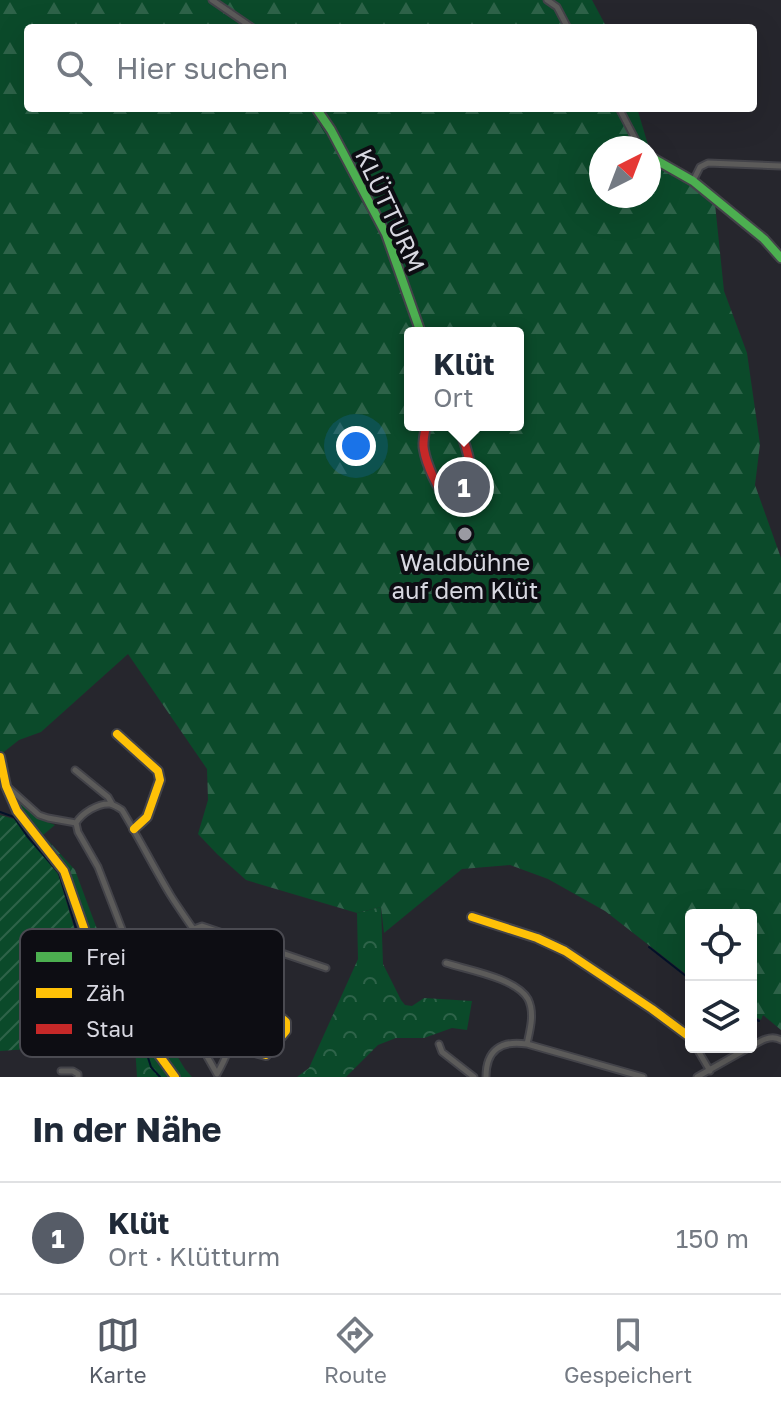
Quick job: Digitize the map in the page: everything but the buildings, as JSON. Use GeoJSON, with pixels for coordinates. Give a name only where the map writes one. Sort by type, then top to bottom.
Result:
{"type":"FeatureCollection","features":[{"type":"Feature","properties":{"kind":"street"},"geometry":{"type":"LineString","coordinates":[[212,0],[247,24]]}},
{"type":"Feature","properties":{"kind":"street"},"geometry":{"type":"LineString","coordinates":[[547,0],[557,7],[566,24]]}},
{"type":"Feature","properties":{"kind":"street","name":"KLÜTTURM"},"geometry":{"type":"LineString","coordinates":[[319,112],[386,234],[419,327]]}},
{"type":"Feature","properties":{"kind":"street"},"geometry":{"type":"LineString","coordinates":[[621,112],[634,136]]}},
{"type":"Feature","properties":{"kind":"street"},"geometry":{"type":"LineString","coordinates":[[661,163],[693,181],[764,239],[781,258]]}},
{"type":"Feature","properties":{"kind":"street"},"geometry":{"type":"LineString","coordinates":[[693,181],[700,167],[708,163],[781,166]]}},
{"type":"Feature","properties":{"kind":"street"},"geometry":{"type":"LineString","coordinates":[[425,431],[423,448],[437,486],[447,499],[457,502],[465,499],[470,488],[470,464],[461,431]]}},
{"type":"Feature","properties":{"kind":"street"},"geometry":{"type":"LineString","coordinates":[[117,734],[158,771],[160,780],[147,817],[134,829]]}},
{"type":"Feature","properties":{"kind":"street"},"geometry":{"type":"LineString","coordinates":[[0,757],[6,786],[17,811],[64,871],[85,929]]}},
{"type":"Feature","properties":{"kind":"street"},"geometry":{"type":"LineString","coordinates":[[75,770],[108,797],[113,805]]}},
{"type":"Feature","properties":{"kind":"street"},"geometry":{"type":"LineString","coordinates":[[6,786],[39,815],[76,823]]}},
{"type":"Feature","properties":{"kind":"street"},"geometry":{"type":"LineString","coordinates":[[122,929],[98,867],[76,823],[91,810],[105,804],[122,810],[156,871],[194,929],[202,926],[211,929]]}},
{"type":"Feature","properties":{"kind":"street"},"geometry":{"type":"LineString","coordinates":[[472,917],[537,938],[565,951],[685,1034]]}},
{"type":"Feature","properties":{"kind":"street"},"geometry":{"type":"LineString","coordinates":[[284,954],[326,968]]}},
{"type":"Feature","properties":{"kind":"street"},"geometry":{"type":"LineString","coordinates":[[446,963],[512,984],[528,999],[532,1022],[527,1044]]}},
{"type":"Feature","properties":{"kind":"street"},"geometry":{"type":"LineString","coordinates":[[757,1044],[769,1037],[779,1038]]}},
{"type":"Feature","properties":{"kind":"street"},"geometry":{"type":"LineString","coordinates":[[486,1077],[486,1065],[491,1054],[498,1047],[516,1042],[643,1077]]}},
{"type":"Feature","properties":{"kind":"street"},"geometry":{"type":"LineString","coordinates":[[439,1044],[442,1052],[474,1077]]}},
{"type":"Feature","properties":{"kind":"street"},"geometry":{"type":"LineString","coordinates":[[700,1053],[710,1071]]}},
{"type":"Feature","properties":{"kind":"street"},"geometry":{"type":"LineString","coordinates":[[697,1077],[741,1053]]}},
{"type":"Feature","properties":{"kind":"street"},"geometry":{"type":"LineString","coordinates":[[160,1057],[175,1077]]}},
{"type":"Feature","properties":{"kind":"street"},"geometry":{"type":"LineString","coordinates":[[206,1057],[217,1076]]}},
{"type":"Feature","properties":{"kind":"street"},"geometry":{"type":"LineString","coordinates":[[217,1076],[225,1057]]}},
{"type":"Feature","properties":{"kind":"street"},"geometry":{"type":"LineString","coordinates":[[61,1071],[73,1071],[78,1077]]}},
{"type":"Feature","properties":{"kind":"green space"},"geometry":{"type":"Polygon","coordinates":[[[0,0],[592,0],[605,24],[24,24],[24,112],[638,112],[645,136],[589,136],[589,208],[661,208],[661,158],[682,171],[679,178],[715,204],[724,291],[747,353],[760,444],[755,485],[781,558],[781,1030],[763,1015],[761,1020],[757,1018],[757,909],[685,909],[685,973],[605,911],[548,879],[510,865],[462,869],[384,933],[381,907],[357,913],[246,880],[198,834],[208,800],[207,769],[128,654],[41,732],[19,740],[0,755],[0,0]]]}},
{"type":"Feature","properties":{"kind":"green space"},"geometry":{"type":"Polygon","coordinates":[[[14,795],[40,819],[55,825],[43,835],[75,870],[97,929],[87,929],[73,883],[31,827],[14,795]]]}},
{"type":"Feature","properties":{"kind":"green space"},"geometry":{"type":"Polygon","coordinates":[[[0,815],[14,819],[58,874],[74,929],[20,929],[20,1050],[0,1051],[0,815]]]}},
{"type":"Feature","properties":{"kind":"green space"},"geometry":{"type":"Polygon","coordinates":[[[381,907],[383,964],[401,1000],[405,1005],[412,1006],[424,998],[472,1001],[467,1030],[452,1028],[424,1038],[396,1038],[378,1045],[346,1077],[297,1077],[309,1068],[358,959],[357,913],[381,907]]]}},
{"type":"Feature","properties":{"kind":"green space"},"geometry":{"type":"Polygon","coordinates":[[[136,1057],[159,1057],[175,1077],[137,1077],[136,1057]]]}},
{"type":"Feature","properties":{"kind":"green space"},"geometry":{"type":"Polygon","coordinates":[[[163,1057],[178,1057],[192,1077],[178,1077],[163,1057]]]}},
{"type":"Feature","properties":{"kind":"waterway"},"geometry":{"type":"LineString","coordinates":[[753,162],[781,163]]}},
{"type":"Feature","properties":{"kind":"waterway"},"geometry":{"type":"LineString","coordinates":[[0,812],[14,817],[59,873],[76,929]]}},
{"type":"Feature","properties":{"kind":"waterway"},"geometry":{"type":"LineString","coordinates":[[649,947],[685,975]]}},
{"type":"Feature","properties":{"kind":"waterway"},"geometry":{"type":"LineString","coordinates":[[148,1057],[151,1067],[160,1077]]}},
{"type":"Feature","properties":{"kind":"traffic: fast"},"geometry":{"type":"LineString","coordinates":[[319,112],[386,234],[419,327]]}},
{"type":"Feature","properties":{"kind":"traffic: fast"},"geometry":{"type":"LineString","coordinates":[[661,163],[693,181],[764,239],[781,258]]}},
{"type":"Feature","properties":{"kind":"traffic: slow"},"geometry":{"type":"LineString","coordinates":[[117,734],[158,771],[160,780],[147,817],[134,829]]}},
{"type":"Feature","properties":{"kind":"traffic: slow"},"geometry":{"type":"LineString","coordinates":[[0,757],[6,786],[17,811],[64,871],[84,929]]}},
{"type":"Feature","properties":{"kind":"traffic: slow"},"geometry":{"type":"LineString","coordinates":[[472,917],[537,938],[565,951],[685,1034]]}},
{"type":"Feature","properties":{"kind":"traffic: slow"},"geometry":{"type":"LineString","coordinates":[[284,1020],[284,1033]]}},
{"type":"Feature","properties":{"kind":"traffic: slow"},"geometry":{"type":"LineString","coordinates":[[160,1057],[175,1077]]}},
{"type":"Feature","properties":{"kind":"traffic: jam"},"geometry":{"type":"LineString","coordinates":[[425,431],[423,447],[430,469],[445,496],[456,502],[468,496],[472,477],[460,431]]}},
{"type":"Feature","properties":{"kind":"place","name":"Klüt"},"geometry":{"type":"Point","coordinates":[464,487]}},
{"type":"Feature","properties":{"kind":"place","name":"Waldbühne auf dem Klüt"},"geometry":{"type":"Point","coordinates":[465,534]}}]}
